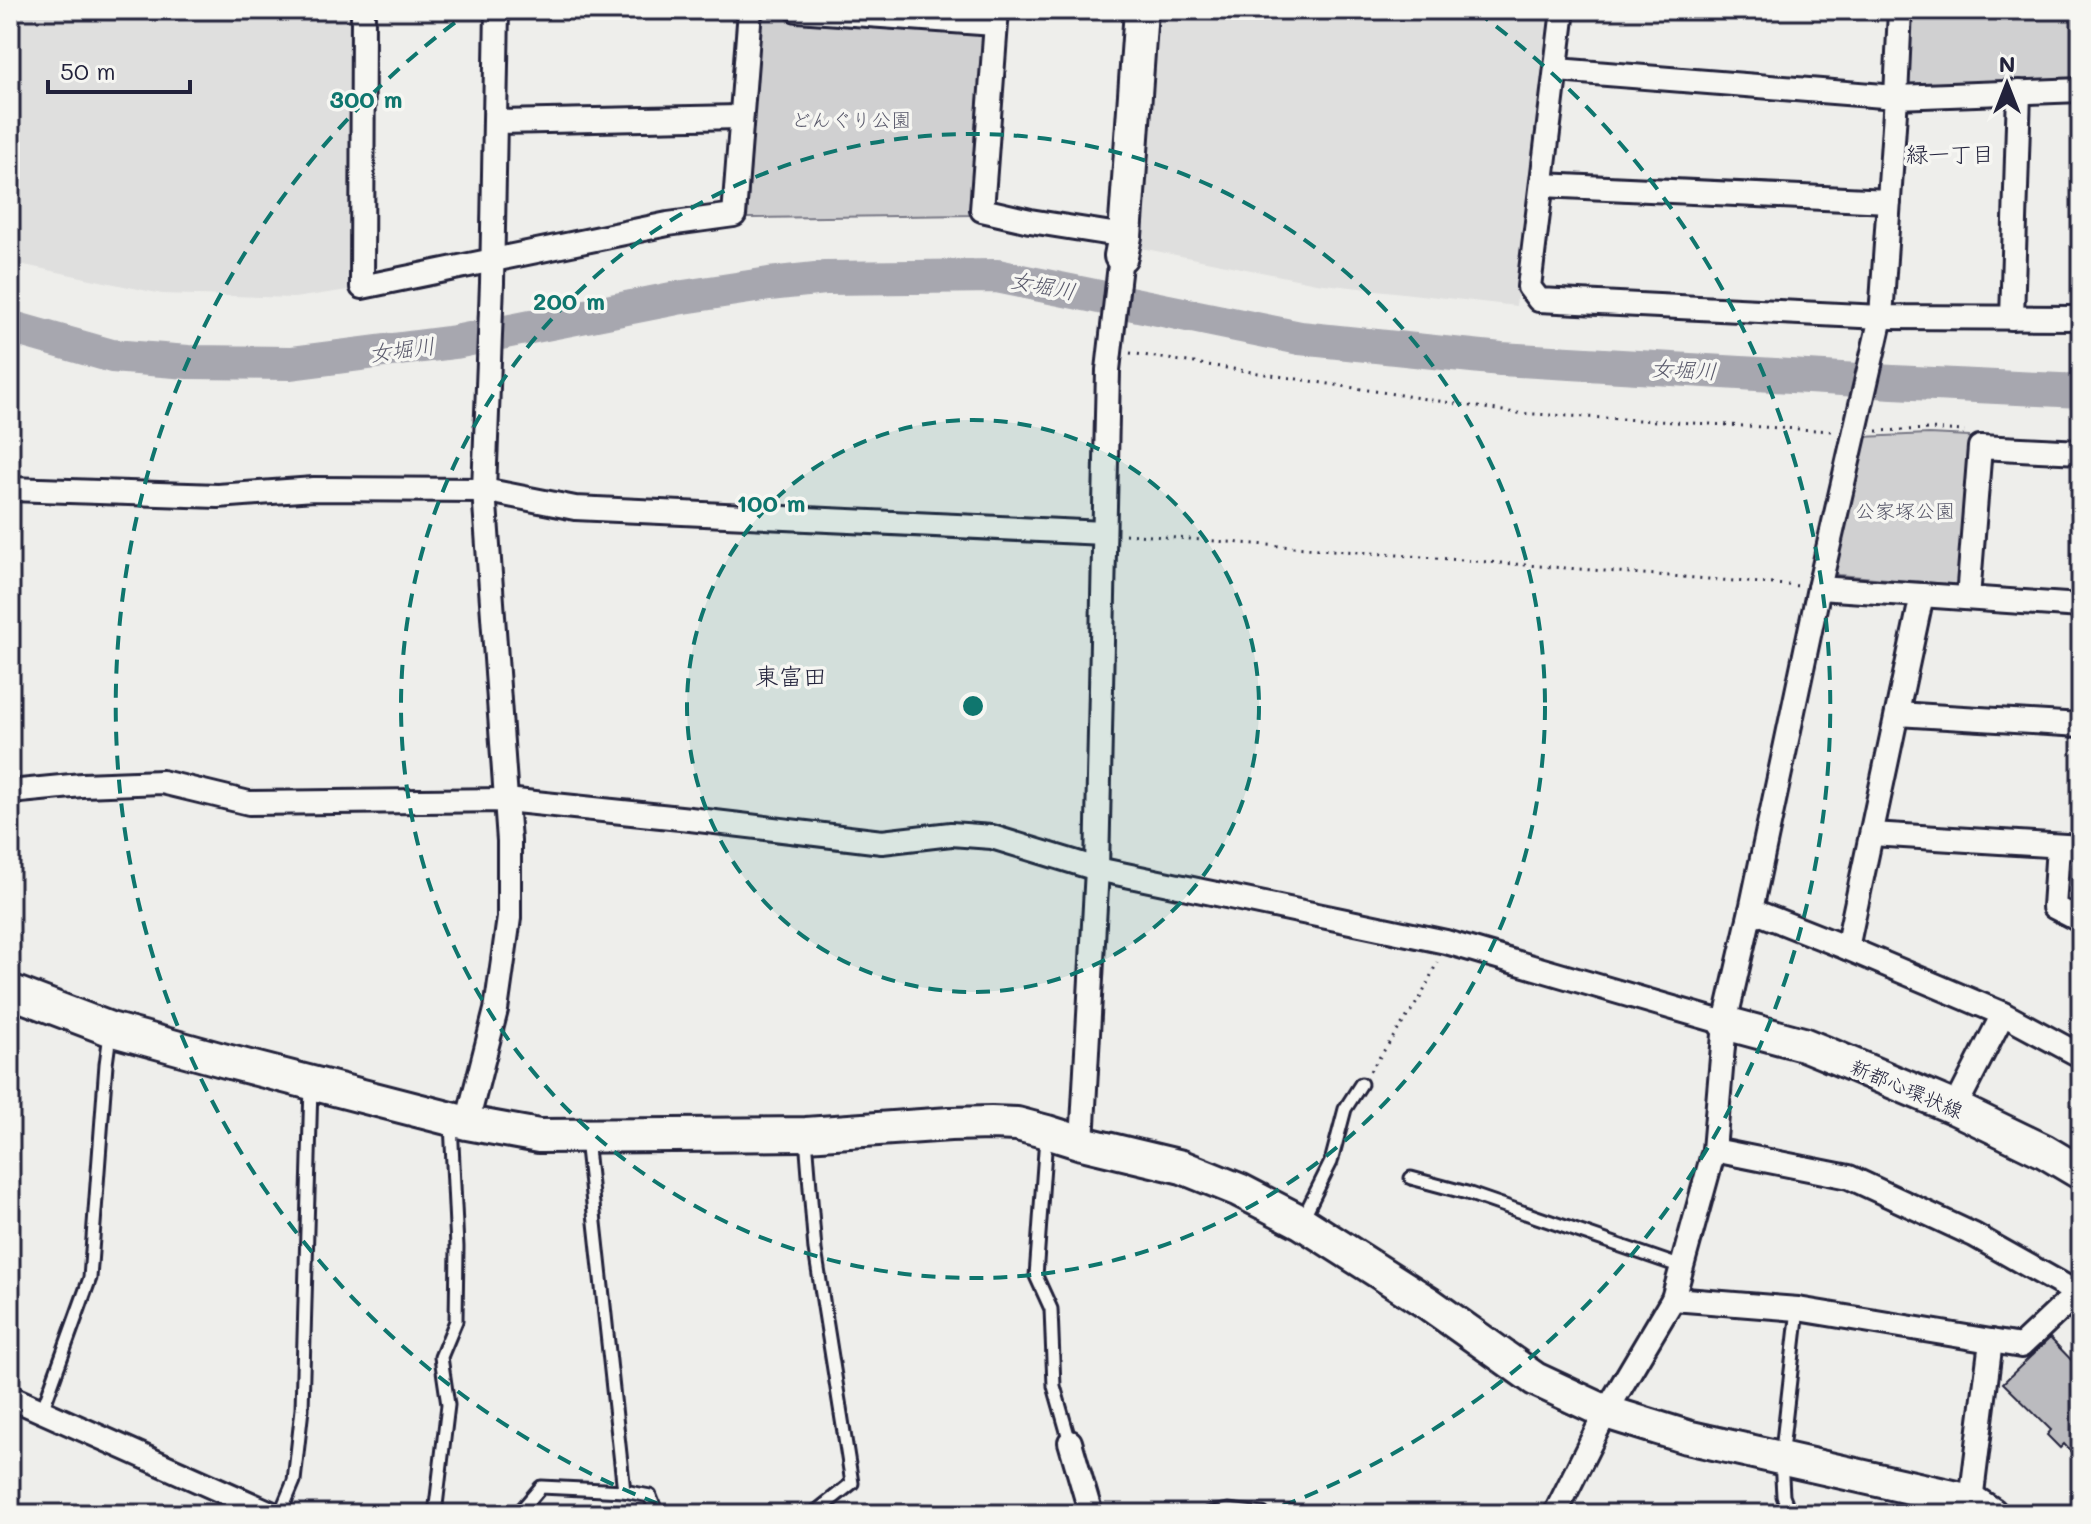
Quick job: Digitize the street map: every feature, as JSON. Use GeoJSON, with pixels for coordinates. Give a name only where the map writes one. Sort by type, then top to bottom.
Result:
{"type":"FeatureCollection","features":[{"type":"Feature","properties":{"kind":"street"},"geometry":{"type":"LineString","coordinates":[[363,10],[362,287],[492,272],[668,224],[734,215],[750,10]]}},
{"type":"Feature","properties":{"kind":"street"},"geometry":{"type":"LineString","coordinates":[[459,1120],[496,1010],[509,918],[509,841],[484,490],[497,10]]}},
{"type":"Feature","properties":{"kind":"street"},"geometry":{"type":"LineString","coordinates":[[797,10],[996,17],[982,210],[1123,246]]}},
{"type":"Feature","properties":{"kind":"street"},"geometry":{"type":"LineString","coordinates":[[1082,1143],[1097,869],[1108,370],[1123,246],[1141,10]]}},
{"type":"Feature","properties":{"kind":"street"},"geometry":{"type":"LineString","coordinates":[[1563,10],[1529,287],[1539,300],[1878,328],[2012,318],[2081,318]]}},
{"type":"Feature","properties":{"kind":"street"},"geometry":{"type":"LineString","coordinates":[[1555,1514],[1606,1412],[1673,1299],[1714,1150],[1725,1023],[1878,328],[1900,10]]}},
{"type":"Feature","properties":{"kind":"street"},"geometry":{"type":"LineString","coordinates":[[1557,70],[1896,97],[2081,90]]}},
{"type":"Feature","properties":{"kind":"street"},"geometry":{"type":"LineString","coordinates":[[2012,318],[2019,92]]}},
{"type":"Feature","properties":{"kind":"street"},"geometry":{"type":"LineString","coordinates":[[495,122],[740,117]]}},
{"type":"Feature","properties":{"kind":"street"},"geometry":{"type":"LineString","coordinates":[[1542,185],[1889,201]]}},
{"type":"Feature","properties":{"kind":"street"},"geometry":{"type":"LineString","coordinates":[[1968,598],[1980,447],[2081,452]]}},
{"type":"Feature","properties":{"kind":"street"},"geometry":{"type":"LineString","coordinates":[[10,489],[218,496],[314,489],[484,490],[575,508],[1104,533]]}},
{"type":"Feature","properties":{"kind":"street"},"geometry":{"type":"LineString","coordinates":[[1819,588],[2081,606]]}},
{"type":"Feature","properties":{"kind":"street"},"geometry":{"type":"LineString","coordinates":[[1847,948],[1922,595]]}},
{"type":"Feature","properties":{"kind":"street"},"geometry":{"type":"LineString","coordinates":[[1897,714],[2081,725]]}},
{"type":"Feature","properties":{"kind":"street"},"geometry":{"type":"LineString","coordinates":[[10,792],[162,782],[249,803],[506,800],[882,842],[951,834],[992,837],[1097,869],[1446,942],[1725,1023]]}},
{"type":"Feature","properties":{"kind":"street"},"geometry":{"type":"LineString","coordinates":[[1872,834],[2070,847],[2054,907],[2081,921]]}},
{"type":"Feature","properties":{"kind":"street"},"geometry":{"type":"LineString","coordinates":[[1751,910],[2003,1014],[2081,1056]]}},
{"type":"Feature","properties":{"kind":"street"},"geometry":{"type":"LineString","coordinates":[[10,991],[110,1029],[226,1061],[459,1120],[539,1136],[806,1134],[950,1124],[1017,1124],[1182,1167],[1239,1190],[1301,1222],[1428,1303],[1535,1379],[1606,1412],[1687,1437],[1981,1508],[1991,1341]]}},
{"type":"Feature","properties":{"kind":"street"},"geometry":{"type":"LineString","coordinates":[[1955,1108],[2003,1014]]}},
{"type":"Feature","properties":{"kind":"street","name":"新都心環状線"},"geometry":{"type":"LineString","coordinates":[[1725,1023],[1803,1044],[1955,1108],[2044,1151],[2081,1173]]}},
{"type":"Feature","properties":{"kind":"street"},"geometry":{"type":"LineString","coordinates":[[1673,1299],[1798,1309],[2021,1346],[2077,1293],[1974,1235],[1849,1177],[1714,1150]]}},
{"type":"Feature","properties":{"kind":"street"},"geometry":{"type":"LineString","coordinates":[[10,1397],[273,1514]]}},
{"type":"Feature","properties":{"kind":"street"},"geometry":{"type":"LineString","coordinates":[[1070,1442],[1091,1514]]}},
{"type":"Feature","properties":{"kind":"lane"},"geometry":{"type":"LineString","coordinates":[[42,1411],[90,1278],[110,1029]]}},
{"type":"Feature","properties":{"kind":"lane"},"geometry":{"type":"LineString","coordinates":[[280,1514],[294,1481],[302,1409],[311,1082]]}},
{"type":"Feature","properties":{"kind":"lane"},"geometry":{"type":"LineString","coordinates":[[1301,1222],[1331,1162],[1345,1109],[1361,1084]]}},
{"type":"Feature","properties":{"kind":"lane"},"geometry":{"type":"LineString","coordinates":[[435,1514],[448,1405],[441,1357],[456,1321],[459,1120]]}},
{"type":"Feature","properties":{"kind":"lane"},"geometry":{"type":"LineString","coordinates":[[1047,1132],[1036,1276],[1051,1309],[1054,1386],[1070,1442]]}},
{"type":"Feature","properties":{"kind":"lane"},"geometry":{"type":"LineString","coordinates":[[806,1134],[815,1250],[852,1483],[813,1514]]}},
{"type":"Feature","properties":{"kind":"lane"},"geometry":{"type":"LineString","coordinates":[[586,1137],[624,1491]]}},
{"type":"Feature","properties":{"kind":"lane"},"geometry":{"type":"LineString","coordinates":[[1411,1178],[1467,1193],[1682,1267]]}},
{"type":"Feature","properties":{"kind":"lane"},"geometry":{"type":"LineString","coordinates":[[1790,1514],[1783,1496],[1781,1459],[1798,1309]]}},
{"type":"Feature","properties":{"kind":"lane"},"geometry":{"type":"LineString","coordinates":[[522,1514],[523,1508],[541,1487],[624,1491],[650,1496],[657,1514]]}},
{"type":"Feature","properties":{"kind":"lane"},"geometry":{"type":"LineString","coordinates":[[1207,1514],[1228,1510],[1263,1514]]}},
{"type":"Feature","properties":{"kind":"path"},"geometry":{"type":"LineString","coordinates":[[1110,349],[1516,413],[1856,430]]}},
{"type":"Feature","properties":{"kind":"path"},"geometry":{"type":"LineString","coordinates":[[1104,533],[1819,588]]}},
{"type":"Feature","properties":{"kind":"path"},"geometry":{"type":"LineString","coordinates":[[1361,1084],[1422,995],[1446,942]]}},
{"type":"Feature","properties":{"kind":"shaded area"},"geometry":{"type":"Polygon","coordinates":[[[10,10],[358,10],[355,289],[294,298],[162,294],[10,262],[10,10]]]}},
{"type":"Feature","properties":{"kind":"shaded area"},"geometry":{"type":"Polygon","coordinates":[[[1155,10],[1548,10],[1516,306],[1316,283],[1136,247],[1155,10]]]}},
{"type":"Feature","properties":{"kind":"green space"},"geometry":{"type":"Polygon","coordinates":[[[1910,10],[2081,10],[2081,83],[1916,87],[1907,83],[1910,10]]]}},
{"type":"Feature","properties":{"kind":"green space","name":"どんぐり公園"},"geometry":{"type":"Polygon","coordinates":[[[765,16],[979,30],[984,33],[975,131],[972,215],[747,218],[760,22],[765,16]]]}},
{"type":"Feature","properties":{"kind":"green space","name":"公家塚公園"},"geometry":{"type":"Polygon","coordinates":[[[1969,436],[1960,585],[1838,575],[1830,570],[1863,437],[1969,436]]]}},
{"type":"Feature","properties":{"kind":"building"},"geometry":{"type":"Polygon","coordinates":[[[2050,1338],[2081,1370],[2081,1463],[2064,1444],[2060,1448],[2047,1435],[2051,1430],[2003,1383],[2050,1338]]]}},
{"type":"Feature","properties":{"kind":"waterway","name":"女堀川"},"geometry":{"type":"LineString","coordinates":[[10,327],[112,356],[188,362],[291,363],[455,342],[677,298],[769,284],[825,278],[997,276],[1300,338],[1501,359],[2081,391]]}},
{"type":"Feature","properties":{"kind":"district","name":"緑一丁目"},"geometry":{"type":"Point","coordinates":[1950,153]}},
{"type":"Feature","properties":{"kind":"district","name":"東富田"},"geometry":{"type":"Point","coordinates":[791,675]}}]}
